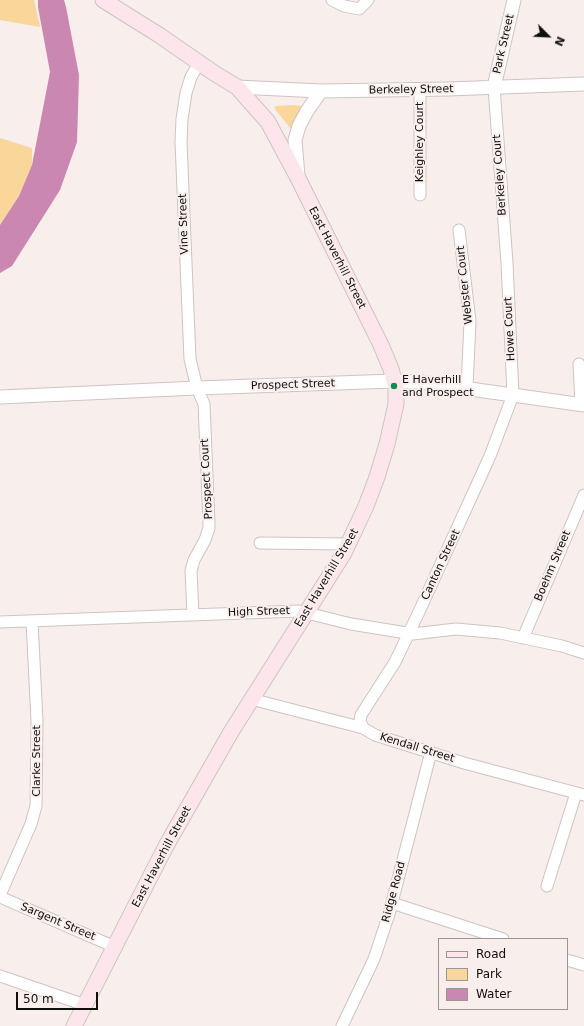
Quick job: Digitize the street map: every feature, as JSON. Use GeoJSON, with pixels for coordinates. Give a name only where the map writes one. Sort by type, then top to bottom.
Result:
{"type":"FeatureCollection","features":[{"type":"Feature","properties":{"kind":"main road","name":"East Haverhill Street"},"geometry":{"type":"LineString","coordinates":[[74,1026],[116,947],[166,846],[230,732],[307,613],[349,544],[378,477],[396,404],[396,388],[391,369],[381,345],[298,178],[268,122],[237,87],[103,0]]}},
{"type":"Feature","properties":{"kind":"street"},"geometry":{"type":"LineString","coordinates":[[332,0],[344,6],[359,8],[368,0]]}},
{"type":"Feature","properties":{"kind":"street","name":"Park Street"},"geometry":{"type":"LineString","coordinates":[[494,88],[514,0]]}},
{"type":"Feature","properties":{"kind":"street","name":"Vine Street"},"geometry":{"type":"LineString","coordinates":[[197,388],[190,359],[181,142],[182,119],[186,93],[191,77],[200,63]]}},
{"type":"Feature","properties":{"kind":"street","name":"Berkeley Street"},"geometry":{"type":"LineString","coordinates":[[237,87],[321,91],[420,90],[584,84]]}},
{"type":"Feature","properties":{"kind":"street","name":"Berkeley Court"},"geometry":{"type":"LineString","coordinates":[[494,88],[507,263]]}},
{"type":"Feature","properties":{"kind":"street","name":"Keighley Court"},"geometry":{"type":"LineString","coordinates":[[420,90],[420,195]]}},
{"type":"Feature","properties":{"kind":"street"},"geometry":{"type":"LineString","coordinates":[[298,178],[295,140],[299,126],[307,111],[321,91]]}},
{"type":"Feature","properties":{"kind":"street","name":"Webster Court"},"geometry":{"type":"LineString","coordinates":[[459,230],[470,321],[467,388]]}},
{"type":"Feature","properties":{"kind":"street","name":"Howe Court"},"geometry":{"type":"LineString","coordinates":[[507,263],[512,395]]}},
{"type":"Feature","properties":{"kind":"street"},"geometry":{"type":"LineString","coordinates":[[579,364],[582,405]]}},
{"type":"Feature","properties":{"kind":"street","name":"Prospect Street"},"geometry":{"type":"LineString","coordinates":[[0,398],[197,388],[394,381],[421,382],[582,405]]}},
{"type":"Feature","properties":{"kind":"street","name":"Prospect Court"},"geometry":{"type":"LineString","coordinates":[[194,614],[191,571],[209,528],[204,404],[197,388]]}},
{"type":"Feature","properties":{"kind":"street","name":"Canton Street"},"geometry":{"type":"LineString","coordinates":[[363,728],[360,721],[361,715],[395,662],[446,555],[490,456],[512,395]]}},
{"type":"Feature","properties":{"kind":"street","name":"Boehm Street"},"geometry":{"type":"LineString","coordinates":[[523,638],[584,495]]}},
{"type":"Feature","properties":{"kind":"street"},"geometry":{"type":"LineString","coordinates":[[260,543],[349,544]]}},
{"type":"Feature","properties":{"kind":"street","name":"High Street"},"geometry":{"type":"LineString","coordinates":[[0,622],[299,611],[351,624],[409,633],[456,630],[500,633],[562,646],[584,653]]}},
{"type":"Feature","properties":{"kind":"street","name":"Clarke Street"},"geometry":{"type":"LineString","coordinates":[[0,896],[31,824],[36,806],[37,721],[32,621]]}},
{"type":"Feature","properties":{"kind":"street","name":"Kendall Street"},"geometry":{"type":"LineString","coordinates":[[251,699],[363,728],[375,735],[464,763],[580,794]]}},
{"type":"Feature","properties":{"kind":"street","name":"Ridge Road"},"geometry":{"type":"LineString","coordinates":[[342,1026],[374,959],[392,903],[431,752]]}},
{"type":"Feature","properties":{"kind":"street"},"geometry":{"type":"LineString","coordinates":[[547,886],[580,794]]}},
{"type":"Feature","properties":{"kind":"street","name":"Sargent Street"},"geometry":{"type":"LineString","coordinates":[[0,896],[116,947]]}},
{"type":"Feature","properties":{"kind":"street"},"geometry":{"type":"LineString","coordinates":[[392,903],[500,938]]}},
{"type":"Feature","properties":{"kind":"street"},"geometry":{"type":"LineString","coordinates":[[568,960],[584,965]]}},
{"type":"Feature","properties":{"kind":"street"},"geometry":{"type":"LineString","coordinates":[[0,976],[85,1005]]}},
{"type":"Feature","properties":{"kind":"green space"},"geometry":{"type":"Polygon","coordinates":[[[0,0],[34,0],[40,27],[0,20],[0,0]]]}},
{"type":"Feature","properties":{"kind":"green space"},"geometry":{"type":"Polygon","coordinates":[[[276,106],[301,106],[303,108],[291,129],[274,108],[276,106]]]}},
{"type":"Feature","properties":{"kind":"green space"},"geometry":{"type":"Polygon","coordinates":[[[0,138],[32,148],[32,165],[19,196],[0,225],[0,138]]]}},
{"type":"Feature","properties":{"kind":"water"},"geometry":{"type":"Polygon","coordinates":[[[38,0],[64,0],[66,7],[79,75],[77,142],[60,190],[12,266],[0,273],[0,225],[19,196],[32,165],[50,72],[38,0]]]}},
{"type":"Feature","properties":{"kind":"place","name":"E Haverhill and Prospect"},"geometry":{"type":"Point","coordinates":[394,386]}}]}
